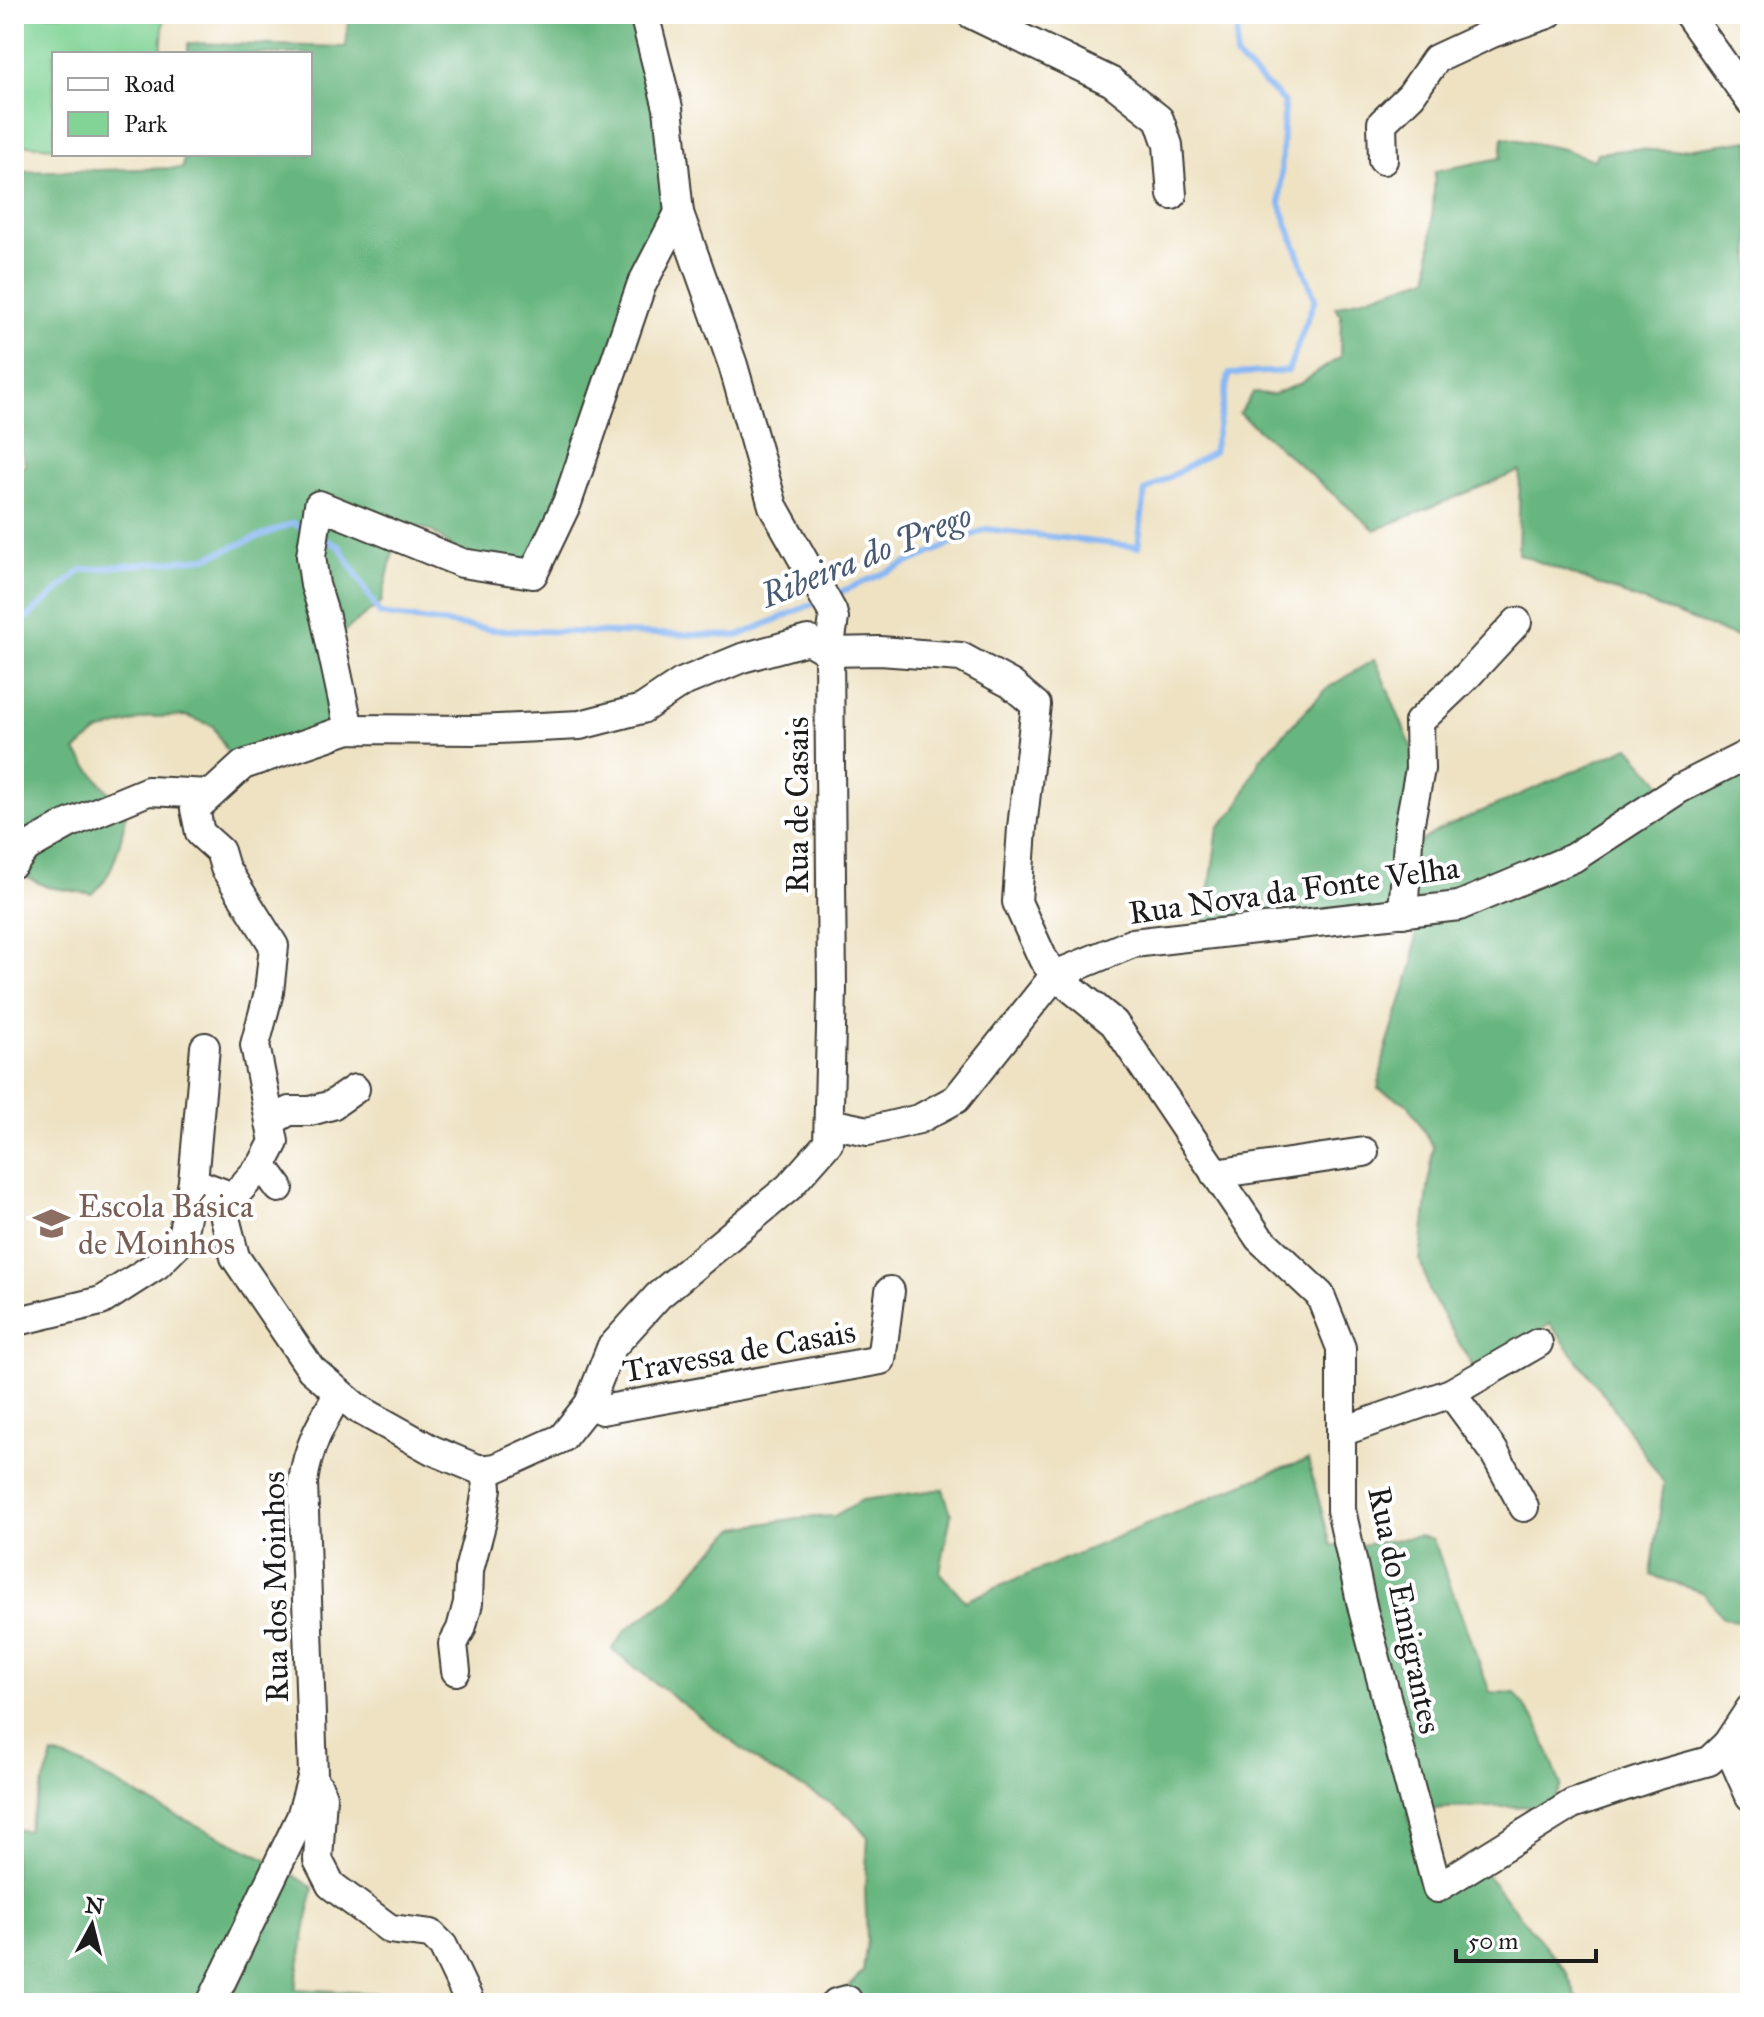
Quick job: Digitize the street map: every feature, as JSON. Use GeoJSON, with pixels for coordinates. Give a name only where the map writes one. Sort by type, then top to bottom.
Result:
{"type":"FeatureCollection","features":[{"type":"Feature","properties":{"kind":"street","name":"Rua de Casais"},"geometry":{"type":"LineString","coordinates":[[485,1469],[496,1468],[562,1438],[589,1404],[611,1348],[658,1296],[789,1187],[828,1143],[832,990],[829,652],[834,618],[773,506],[733,365],[679,213],[668,108],[644,14]]}},
{"type":"Feature","properties":{"kind":"street"},"geometry":{"type":"LineString","coordinates":[[971,14],[1112,82],[1159,119],[1168,145],[1172,195]]}},
{"type":"Feature","properties":{"kind":"street"},"geometry":{"type":"LineString","coordinates":[[1383,160],[1382,123],[1411,95],[1436,59],[1492,33],[1548,14]]}},
{"type":"Feature","properties":{"kind":"street"},"geometry":{"type":"LineString","coordinates":[[1688,14],[1750,101]]}},
{"type":"Feature","properties":{"kind":"street"},"geometry":{"type":"LineString","coordinates":[[349,729],[311,556],[319,505],[462,563],[533,574],[567,503],[641,286],[679,213]]}},
{"type":"Feature","properties":{"kind":"street"},"geometry":{"type":"LineString","coordinates":[[1403,913],[1409,827],[1420,769],[1419,722],[1517,622]]}},
{"type":"Feature","properties":{"kind":"street"},"geometry":{"type":"LineString","coordinates":[[206,1188],[233,1197],[262,1165],[274,1142],[255,1045],[269,992],[274,946],[236,888],[220,851],[200,833],[195,809],[243,765],[349,729],[476,730],[580,725],[642,709],[681,683],[742,658],[808,640],[829,652],[880,651],[961,657],[1011,684],[1036,705],[1017,902],[1043,959],[1055,975],[956,1099],[919,1119],[868,1131],[829,1123]]}},
{"type":"Feature","properties":{"kind":"street","name":"Rua Nova da Fonte Velha"},"geometry":{"type":"LineString","coordinates":[[1055,975],[1133,943],[1459,906],[1573,858],[1679,789],[1750,753]]}},
{"type":"Feature","properties":{"kind":"street"},"geometry":{"type":"LineString","coordinates":[[14,863],[27,847],[68,824],[148,791],[211,794]]}},
{"type":"Feature","properties":{"kind":"street","name":"Rua do Emigrantes"},"geometry":{"type":"LineString","coordinates":[[1055,975],[1114,1023],[1259,1238],[1320,1295],[1341,1348],[1341,1510],[1363,1610],[1437,1888],[1572,1804],[1709,1761],[1727,1744]]}},
{"type":"Feature","properties":{"kind":"street"},"geometry":{"type":"LineString","coordinates":[[205,1047],[206,1188],[235,1257],[311,1369],[339,1393],[357,1408],[432,1450],[480,1470],[485,1469],[487,1488],[469,1570],[468,1603],[453,1644],[456,1671]]}},
{"type":"Feature","properties":{"kind":"street"},"geometry":{"type":"LineString","coordinates":[[270,1122],[289,1111],[310,1111],[332,1105],[355,1089]]}},
{"type":"Feature","properties":{"kind":"street"},"geometry":{"type":"LineString","coordinates":[[1215,1174],[1364,1152]]}},
{"type":"Feature","properties":{"kind":"street"},"geometry":{"type":"LineString","coordinates":[[262,1165],[279,1188]]}},
{"type":"Feature","properties":{"kind":"street"},"geometry":{"type":"LineString","coordinates":[[14,1322],[101,1301],[157,1265],[181,1241],[206,1188]]}},
{"type":"Feature","properties":{"kind":"street","name":"Travessa de Casais"},"geometry":{"type":"LineString","coordinates":[[589,1404],[602,1410],[881,1360],[890,1291]]}},
{"type":"Feature","properties":{"kind":"street"},"geometry":{"type":"LineString","coordinates":[[1341,1432],[1451,1393],[1538,1343]]}},
{"type":"Feature","properties":{"kind":"street","name":"Rua dos Moinhos"},"geometry":{"type":"LineString","coordinates":[[211,2003],[301,1817],[313,1774],[303,1482],[307,1455],[339,1393]]}},
{"type":"Feature","properties":{"kind":"street"},"geometry":{"type":"LineString","coordinates":[[1451,1393],[1493,1450],[1524,1507]]}},
{"type":"Feature","properties":{"kind":"street"},"geometry":{"type":"LineString","coordinates":[[1750,1709],[1727,1744],[1750,1796]]}},
{"type":"Feature","properties":{"kind":"street"},"geometry":{"type":"LineString","coordinates":[[313,1774],[322,1796],[318,1860],[331,1885],[390,1929],[431,1934],[443,1946],[470,2003]]}},
{"type":"Feature","properties":{"kind":"green space"},"geometry":{"type":"Polygon","coordinates":[[[14,14],[164,14],[161,52],[52,52],[52,147],[14,144],[14,14]]]}},
{"type":"Feature","properties":{"kind":"green space"},"geometry":{"type":"Polygon","coordinates":[[[349,14],[638,14],[654,48],[664,185],[659,214],[537,578],[471,561],[430,530],[400,523],[381,603],[342,633],[339,721],[232,760],[213,726],[187,716],[149,717],[98,732],[75,751],[126,813],[116,857],[106,878],[92,894],[47,887],[14,871],[14,468],[26,466],[14,426],[14,172],[183,168],[184,156],[312,156],[312,52],[188,52],[188,43],[346,47],[349,14]]]}},
{"type":"Feature","properties":{"kind":"green space"},"geometry":{"type":"Polygon","coordinates":[[[1503,137],[1563,149],[1594,160],[1597,153],[1633,149],[1673,151],[1750,140],[1750,642],[1518,554],[1520,471],[1375,530],[1239,413],[1254,392],[1272,395],[1301,383],[1340,357],[1341,315],[1335,307],[1429,277],[1435,171],[1501,158],[1503,137]]]}},
{"type":"Feature","properties":{"kind":"green space"},"geometry":{"type":"Polygon","coordinates":[[[1375,659],[1414,753],[1413,846],[1439,830],[1629,747],[1666,789],[1750,747],[1750,1625],[1722,1617],[1704,1593],[1651,1575],[1664,1483],[1611,1404],[1550,1324],[1476,1372],[1430,1293],[1420,1260],[1433,1147],[1408,1104],[1378,1089],[1385,1052],[1413,964],[1416,934],[1405,911],[1204,929],[1218,828],[1237,808],[1260,759],[1326,689],[1375,659]]]}},
{"type":"Feature","properties":{"kind":"green space"},"geometry":{"type":"Polygon","coordinates":[[[1308,1460],[1331,1545],[1361,1545],[1419,1536],[1433,1539],[1490,1692],[1515,1693],[1538,1724],[1561,1786],[1550,1806],[1442,1808],[1408,1814],[1425,1882],[1484,1872],[1566,1971],[1579,2003],[839,2003],[841,1994],[863,1972],[867,1939],[865,1888],[868,1837],[851,1817],[768,1769],[612,1650],[626,1630],[672,1596],[736,1528],[834,1516],[862,1500],[943,1489],[951,1514],[940,1572],[965,1601],[1271,1472],[1308,1460]]]}},
{"type":"Feature","properties":{"kind":"green space"},"geometry":{"type":"Polygon","coordinates":[[[53,1755],[79,1763],[161,1808],[263,1857],[313,1887],[295,1989],[388,1994],[389,2003],[14,2003],[14,1829],[27,1831],[53,1755]]]}},
{"type":"Feature","properties":{"kind":"waterway","name":"Ribeira do Prego"},"geometry":{"type":"LineString","coordinates":[[831,596],[986,529],[1138,547],[1145,491],[1213,452],[1229,374],[1288,371],[1315,299],[1280,204],[1284,102],[1236,57],[1238,14]]}},
{"type":"Feature","properties":{"kind":"waterway","name":"Ribeira do Prego"},"geometry":{"type":"LineString","coordinates":[[14,629],[81,570],[206,558],[293,523],[300,527]]}},
{"type":"Feature","properties":{"kind":"waterway","name":"Ribeira do Prego"},"geometry":{"type":"LineString","coordinates":[[328,541],[340,547],[380,614],[494,630],[738,636],[817,602]]}},
{"type":"Feature","properties":{"kind":"place","name":"Escola Básica de Moinhos"},"geometry":{"type":"Point","coordinates":[52,1224]}}]}
